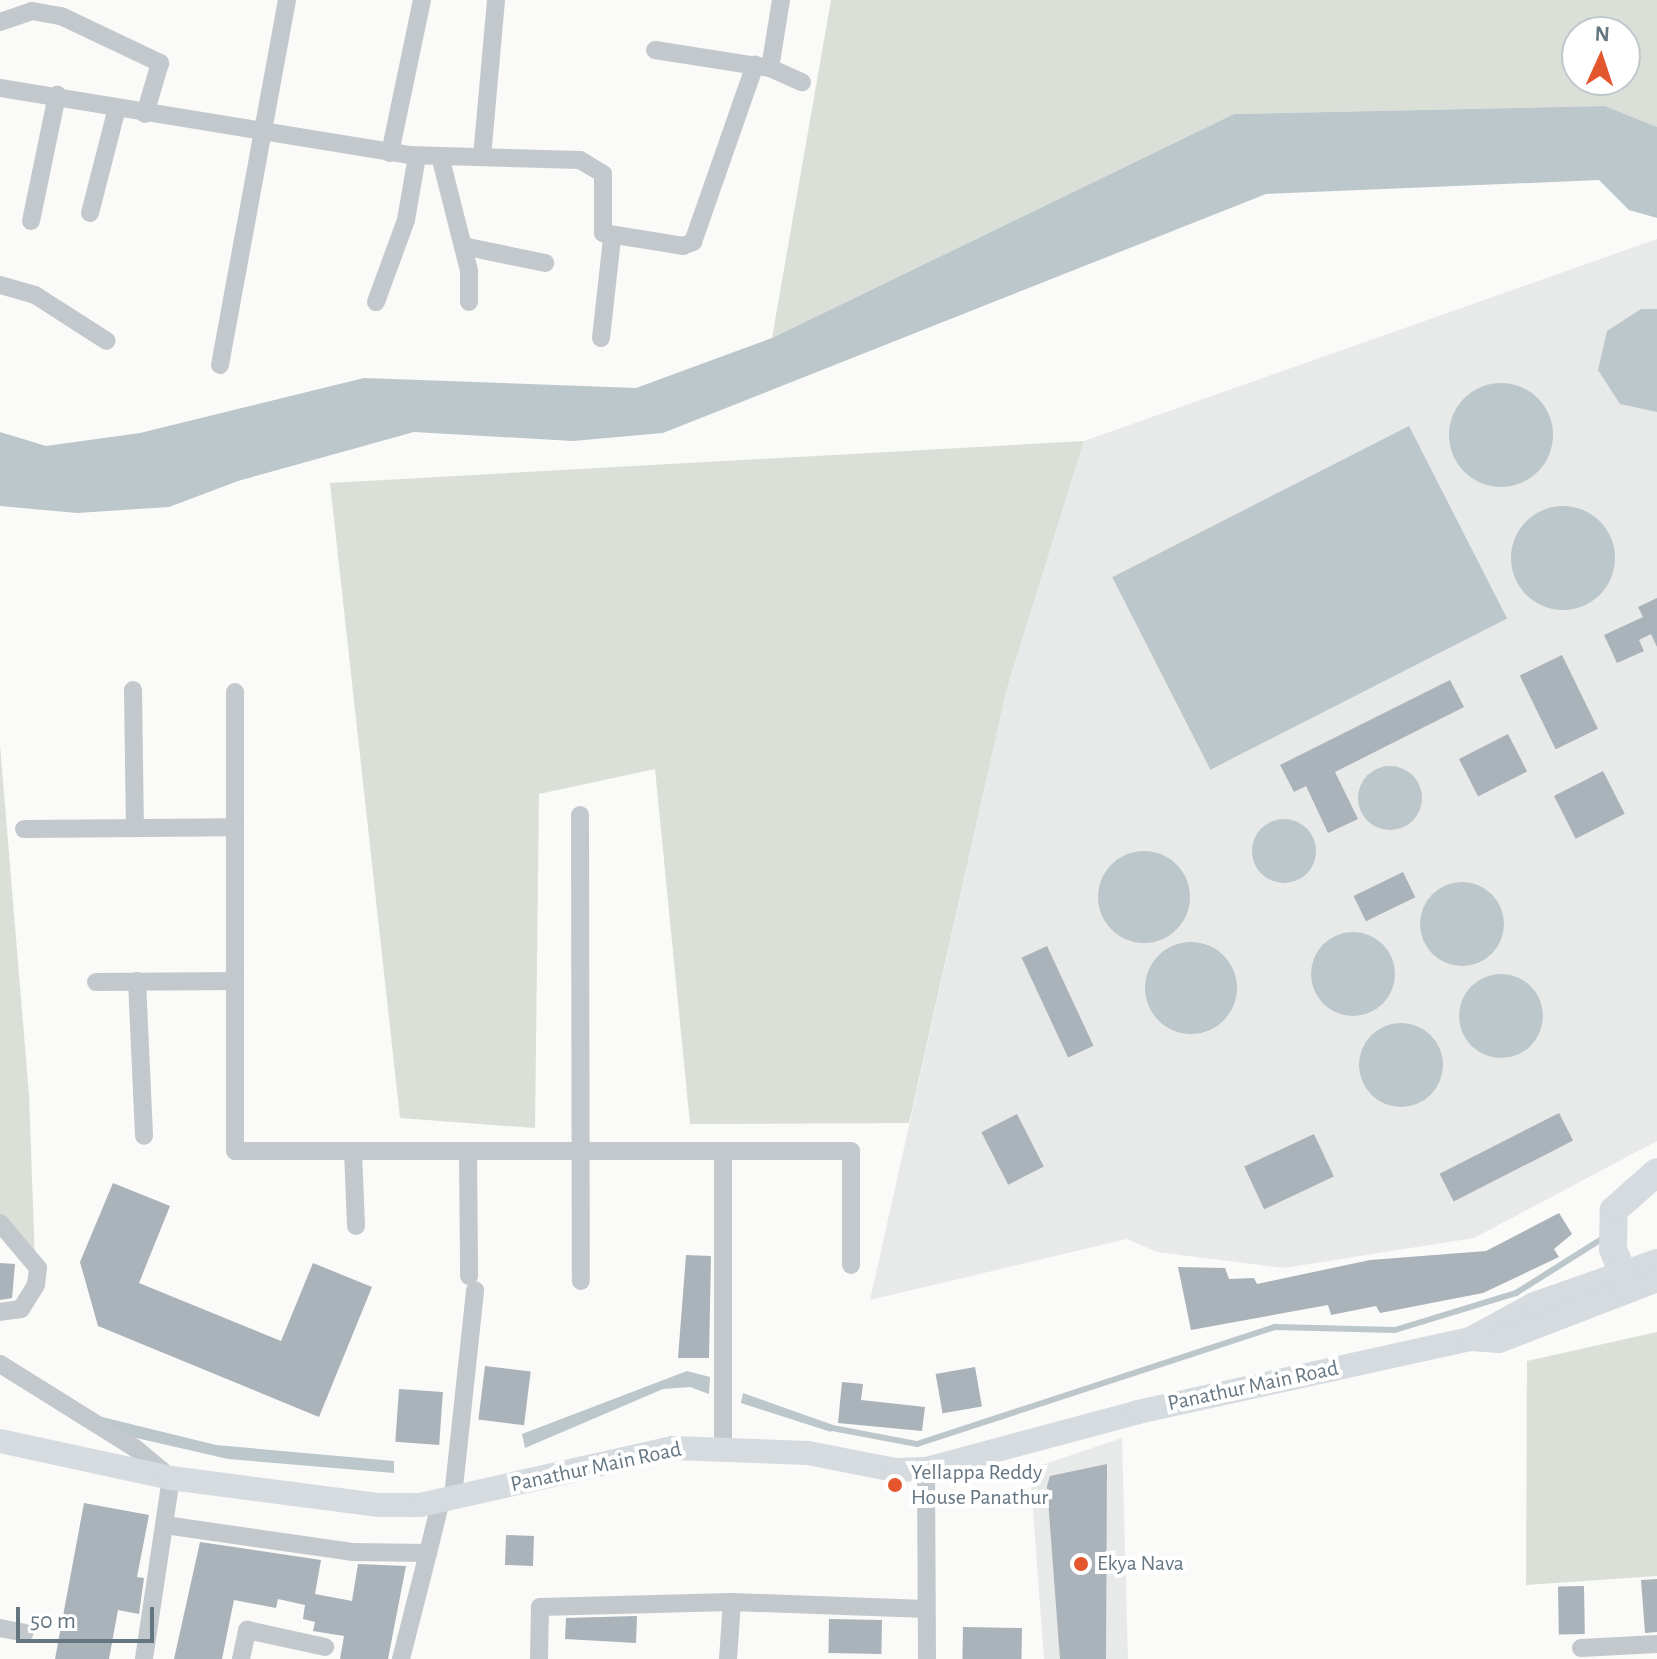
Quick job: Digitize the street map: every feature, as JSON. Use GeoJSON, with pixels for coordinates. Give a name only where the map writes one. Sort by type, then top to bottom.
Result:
{"type":"FeatureCollection","features":[{"type":"Feature","properties":{"kind":"main road"},"geometry":{"type":"LineString","coordinates":[[1618,1259],[1614,1210],[1625,1196],[1657,1172]]}},
{"type":"Feature","properties":{"kind":"street"},"geometry":{"type":"LineString","coordinates":[[220,365],[287,0]]}},
{"type":"Feature","properties":{"kind":"street"},"geometry":{"type":"LineString","coordinates":[[390,153],[422,0]]}},
{"type":"Feature","properties":{"kind":"street"},"geometry":{"type":"LineString","coordinates":[[482,157],[496,0]]}},
{"type":"Feature","properties":{"kind":"street"},"geometry":{"type":"LineString","coordinates":[[0,88],[57,95],[262,135],[390,153],[594,166],[603,174],[600,226],[612,238],[693,242],[762,67],[781,0]]}},
{"type":"Feature","properties":{"kind":"street"},"geometry":{"type":"LineString","coordinates":[[0,22],[32,11],[58,8],[160,63],[145,114]]}},
{"type":"Feature","properties":{"kind":"street"},"geometry":{"type":"LineString","coordinates":[[655,50],[762,67],[802,82]]}},
{"type":"Feature","properties":{"kind":"street"},"geometry":{"type":"LineString","coordinates":[[31,221],[57,95]]}},
{"type":"Feature","properties":{"kind":"street"},"geometry":{"type":"LineString","coordinates":[[90,213],[117,108]]}},
{"type":"Feature","properties":{"kind":"street"},"geometry":{"type":"LineString","coordinates":[[376,302],[406,220],[417,156]]}},
{"type":"Feature","properties":{"kind":"street"},"geometry":{"type":"LineString","coordinates":[[440,156],[463,246],[469,302]]}},
{"type":"Feature","properties":{"kind":"street"},"geometry":{"type":"LineString","coordinates":[[601,338],[612,238]]}},
{"type":"Feature","properties":{"kind":"street"},"geometry":{"type":"LineString","coordinates":[[463,246],[545,263]]}},
{"type":"Feature","properties":{"kind":"street"},"geometry":{"type":"LineString","coordinates":[[0,285],[35,295],[107,341]]}},
{"type":"Feature","properties":{"kind":"street"},"geometry":{"type":"LineString","coordinates":[[133,690],[135,828]]}},
{"type":"Feature","properties":{"kind":"street"},"geometry":{"type":"LineString","coordinates":[[235,692],[235,1151],[851,1151],[851,1265]]}},
{"type":"Feature","properties":{"kind":"street"},"geometry":{"type":"LineString","coordinates":[[580,815],[581,1281]]}},
{"type":"Feature","properties":{"kind":"street"},"geometry":{"type":"LineString","coordinates":[[24,829],[235,827]]}},
{"type":"Feature","properties":{"kind":"street"},"geometry":{"type":"LineString","coordinates":[[137,981],[144,1136]]}},
{"type":"Feature","properties":{"kind":"street"},"geometry":{"type":"LineString","coordinates":[[96,982],[235,981]]}},
{"type":"Feature","properties":{"kind":"street"},"geometry":{"type":"LineString","coordinates":[[353,1151],[356,1226]]}},
{"type":"Feature","properties":{"kind":"street"},"geometry":{"type":"LineString","coordinates":[[401,1659],[428,1553],[447,1499],[472,1283],[468,1151]]}},
{"type":"Feature","properties":{"kind":"street"},"geometry":{"type":"LineString","coordinates":[[723,1151],[723,1448]]}},
{"type":"Feature","properties":{"kind":"street"},"geometry":{"type":"LineString","coordinates":[[0,1223],[38,1268],[36,1285],[21,1309],[0,1312]]}},
{"type":"Feature","properties":{"kind":"street","name":"Panathur Main Road"},"geometry":{"type":"LineString","coordinates":[[1618,1259],[1657,1280]]}},
{"type":"Feature","properties":{"kind":"street","name":"Panathur Main Road"},"geometry":{"type":"LineString","coordinates":[[0,1441],[166,1477],[379,1505],[447,1499],[673,1448],[723,1448],[926,1469],[1138,1412],[1470,1339],[1495,1320],[1618,1259],[1657,1261]]}},
{"type":"Feature","properties":{"kind":"street"},"geometry":{"type":"LineString","coordinates":[[0,1364],[135,1448],[166,1477],[165,1525],[144,1659]]}},
{"type":"Feature","properties":{"kind":"street"},"geometry":{"type":"LineString","coordinates":[[926,1469],[927,1659]]}},
{"type":"Feature","properties":{"kind":"street"},"geometry":{"type":"LineString","coordinates":[[132,1659],[166,1477]]}},
{"type":"Feature","properties":{"kind":"street"},"geometry":{"type":"LineString","coordinates":[[165,1525],[352,1552],[428,1553]]}},
{"type":"Feature","properties":{"kind":"street"},"geometry":{"type":"LineString","coordinates":[[539,1659],[540,1607],[732,1602],[926,1609]]}},
{"type":"Feature","properties":{"kind":"street"},"geometry":{"type":"LineString","coordinates":[[728,1659],[732,1602]]}},
{"type":"Feature","properties":{"kind":"street"},"geometry":{"type":"LineString","coordinates":[[0,1628],[25,1633]]}},
{"type":"Feature","properties":{"kind":"street"},"geometry":{"type":"LineString","coordinates":[[241,1659],[247,1630],[325,1647]]}},
{"type":"Feature","properties":{"kind":"street"},"geometry":{"type":"LineString","coordinates":[[1581,1648],[1657,1644]]}},
{"type":"Feature","properties":{"kind":"shaded area"},"geometry":{"type":"Polygon","coordinates":[[[831,0],[1657,0],[1657,127],[1605,106],[1234,114],[772,338],[831,0]]]}},
{"type":"Feature","properties":{"kind":"shaded area"},"geometry":{"type":"Polygon","coordinates":[[[1605,106],[1657,127],[1657,218],[1629,210],[1599,180],[1266,194],[663,433],[573,441],[414,432],[238,481],[169,507],[77,513],[0,506],[0,432],[46,446],[140,433],[364,378],[636,388],[772,338],[1234,114],[1605,106]]]}},
{"type":"Feature","properties":{"kind":"shaded area"},"geometry":{"type":"Polygon","coordinates":[[[1657,239],[1657,1141],[1474,1238],[1284,1268],[1157,1252],[1127,1239],[870,1300],[1007,688],[1084,441],[1657,239]]]}},
{"type":"Feature","properties":{"kind":"shaded area"},"geometry":{"type":"Polygon","coordinates":[[[1641,309],[1657,309],[1657,412],[1620,404],[1598,370],[1607,331],[1641,309]]]}},
{"type":"Feature","properties":{"kind":"shaded area"},"geometry":{"type":"Polygon","coordinates":[[[1501,383],[1521,387],[1538,398],[1549,415],[1553,435],[1549,455],[1538,472],[1521,483],[1501,487],[1481,483],[1464,472],[1453,455],[1449,435],[1453,415],[1464,398],[1481,387],[1501,383]]]}},
{"type":"Feature","properties":{"kind":"shaded area"},"geometry":{"type":"Polygon","coordinates":[[[1409,426],[1507,618],[1210,770],[1112,577],[1409,426]]]}},
{"type":"Feature","properties":{"kind":"shaded area"},"geometry":{"type":"Polygon","coordinates":[[[1084,441],[1007,688],[909,1123],[690,1124],[655,769],[539,794],[535,1128],[400,1118],[330,483],[1084,441]]]}},
{"type":"Feature","properties":{"kind":"shaded area"},"geometry":{"type":"Polygon","coordinates":[[[1563,506],[1583,510],[1600,521],[1611,538],[1615,558],[1611,578],[1600,595],[1583,606],[1563,610],[1543,606],[1526,595],[1515,578],[1511,558],[1515,538],[1526,521],[1543,510],[1563,506]]]}},
{"type":"Feature","properties":{"kind":"shaded area"},"geometry":{"type":"Polygon","coordinates":[[[0,745],[29,1095],[35,1262],[0,1223],[0,745]]]}},
{"type":"Feature","properties":{"kind":"shaded area"},"geometry":{"type":"Polygon","coordinates":[[[1390,766],[1402,768],[1413,775],[1420,786],[1420,810],[1413,821],[1402,828],[1390,830],[1378,828],[1367,821],[1360,810],[1358,798],[1360,786],[1367,775],[1378,768],[1390,766]]]}},
{"type":"Feature","properties":{"kind":"shaded area"},"geometry":{"type":"Polygon","coordinates":[[[1284,819],[1296,821],[1307,828],[1314,839],[1314,863],[1307,874],[1296,881],[1284,883],[1272,881],[1261,874],[1254,863],[1252,851],[1254,839],[1261,828],[1272,821],[1284,819]]]}},
{"type":"Feature","properties":{"kind":"shaded area"},"geometry":{"type":"Polygon","coordinates":[[[1135,851],[1153,851],[1170,858],[1183,871],[1190,897],[1183,923],[1170,936],[1153,943],[1135,943],[1118,936],[1105,923],[1098,906],[1098,888],[1105,871],[1118,858],[1135,851]]]}},
{"type":"Feature","properties":{"kind":"shaded area"},"geometry":{"type":"Polygon","coordinates":[[[1462,882],[1478,885],[1492,894],[1501,908],[1504,924],[1501,940],[1492,954],[1478,963],[1462,966],[1446,963],[1432,954],[1423,940],[1420,924],[1423,908],[1432,894],[1446,885],[1462,882]]]}},
{"type":"Feature","properties":{"kind":"shaded area"},"geometry":{"type":"Polygon","coordinates":[[[1353,932],[1369,935],[1383,944],[1392,958],[1395,974],[1392,990],[1383,1004],[1369,1013],[1353,1016],[1337,1013],[1323,1004],[1314,990],[1311,974],[1314,958],[1323,944],[1337,935],[1353,932]]]}},
{"type":"Feature","properties":{"kind":"shaded area"},"geometry":{"type":"Polygon","coordinates":[[[1182,942],[1200,942],[1217,949],[1230,962],[1237,988],[1230,1014],[1217,1027],[1200,1034],[1182,1034],[1165,1027],[1152,1014],[1145,997],[1145,979],[1152,962],[1165,949],[1182,942]]]}},
{"type":"Feature","properties":{"kind":"shaded area"},"geometry":{"type":"Polygon","coordinates":[[[1501,974],[1517,977],[1531,986],[1540,1000],[1543,1016],[1540,1032],[1531,1046],[1517,1055],[1501,1058],[1485,1055],[1471,1046],[1462,1032],[1459,1016],[1462,1000],[1471,986],[1485,977],[1501,974]]]}},
{"type":"Feature","properties":{"kind":"shaded area"},"geometry":{"type":"Polygon","coordinates":[[[1401,1023],[1417,1026],[1431,1035],[1440,1049],[1443,1065],[1440,1081],[1431,1095],[1417,1104],[1401,1107],[1385,1104],[1371,1095],[1362,1081],[1359,1065],[1362,1049],[1371,1035],[1385,1026],[1401,1023]]]}},
{"type":"Feature","properties":{"kind":"shaded area"},"geometry":{"type":"Polygon","coordinates":[[[1657,1332],[1657,1576],[1526,1585],[1527,1361],[1657,1332]]]}},
{"type":"Feature","properties":{"kind":"shaded area"},"geometry":{"type":"Polygon","coordinates":[[[687,1371],[710,1377],[709,1394],[690,1387],[663,1389],[525,1448],[522,1434],[687,1371]]]}},
{"type":"Feature","properties":{"kind":"shaded area"},"geometry":{"type":"Polygon","coordinates":[[[743,1393],[833,1425],[831,1432],[741,1403],[743,1393]]]}},
{"type":"Feature","properties":{"kind":"shaded area"},"geometry":{"type":"Polygon","coordinates":[[[98,1416],[216,1445],[394,1461],[394,1473],[228,1459],[119,1434],[98,1416]]]}},
{"type":"Feature","properties":{"kind":"shaded area","name":"Ekya Nava"},"geometry":{"type":"Polygon","coordinates":[[[1122,1438],[1128,1659],[1044,1659],[1030,1469],[1122,1438]]]}},
{"type":"Feature","properties":{"kind":"building"},"geometry":{"type":"Polygon","coordinates":[[[1657,598],[1657,647],[1651,634],[1639,640],[1644,651],[1617,663],[1604,635],[1643,617],[1638,607],[1657,598]]]}},
{"type":"Feature","properties":{"kind":"building"},"geometry":{"type":"Polygon","coordinates":[[[1562,655],[1598,729],[1556,749],[1520,676],[1562,655]]]}},
{"type":"Feature","properties":{"kind":"building"},"geometry":{"type":"Polygon","coordinates":[[[1450,680],[1464,707],[1335,772],[1358,819],[1328,833],[1306,786],[1294,792],[1280,765],[1450,680]]]}},
{"type":"Feature","properties":{"kind":"building"},"geometry":{"type":"Polygon","coordinates":[[[1508,734],[1527,771],[1478,796],[1459,759],[1508,734]]]}},
{"type":"Feature","properties":{"kind":"building"},"geometry":{"type":"Polygon","coordinates":[[[1603,771],[1625,814],[1576,839],[1554,796],[1603,771]]]}},
{"type":"Feature","properties":{"kind":"building"},"geometry":{"type":"Polygon","coordinates":[[[1403,872],[1415,897],[1366,921],[1354,896],[1403,872]]]}},
{"type":"Feature","properties":{"kind":"building"},"geometry":{"type":"Polygon","coordinates":[[[1047,946],[1093,1046],[1068,1058],[1022,958],[1047,946]]]}},
{"type":"Feature","properties":{"kind":"building"},"geometry":{"type":"Polygon","coordinates":[[[1559,1113],[1573,1141],[1454,1201],[1440,1174],[1559,1113]]]}},
{"type":"Feature","properties":{"kind":"building"},"geometry":{"type":"Polygon","coordinates":[[[1017,1114],[1044,1167],[1008,1185],[981,1132],[1017,1114]]]}},
{"type":"Feature","properties":{"kind":"building"},"geometry":{"type":"Polygon","coordinates":[[[1314,1134],[1334,1177],[1264,1209],[1244,1167],[1314,1134]]]}},
{"type":"Feature","properties":{"kind":"building"},"geometry":{"type":"Polygon","coordinates":[[[113,1183],[170,1206],[139,1283],[281,1341],[313,1263],[372,1287],[319,1417],[98,1326],[80,1262],[113,1183]]]}},
{"type":"Feature","properties":{"kind":"building"},"geometry":{"type":"Polygon","coordinates":[[[1559,1213],[1572,1234],[1554,1249],[1559,1257],[1483,1293],[1380,1313],[1376,1306],[1331,1315],[1328,1305],[1191,1330],[1178,1267],[1225,1268],[1229,1279],[1254,1278],[1257,1284],[1370,1260],[1486,1251],[1559,1213]]]}},
{"type":"Feature","properties":{"kind":"building"},"geometry":{"type":"Polygon","coordinates":[[[686,1255],[711,1256],[709,1358],[678,1358],[686,1255]]]}},
{"type":"Feature","properties":{"kind":"building"},"geometry":{"type":"Polygon","coordinates":[[[0,1263],[15,1264],[12,1298],[0,1300],[0,1263]]]}},
{"type":"Feature","properties":{"kind":"building"},"geometry":{"type":"Polygon","coordinates":[[[485,1366],[531,1372],[524,1425],[478,1420],[485,1366]]]}},
{"type":"Feature","properties":{"kind":"building"},"geometry":{"type":"Polygon","coordinates":[[[975,1367],[982,1406],[943,1413],[936,1374],[975,1367]]]}},
{"type":"Feature","properties":{"kind":"building"},"geometry":{"type":"Polygon","coordinates":[[[842,1382],[863,1384],[861,1400],[925,1407],[922,1431],[838,1423],[842,1382]]]}},
{"type":"Feature","properties":{"kind":"building"},"geometry":{"type":"Polygon","coordinates":[[[399,1389],[443,1392],[439,1445],[395,1442],[399,1389]]]}},
{"type":"Feature","properties":{"kind":"building"},"geometry":{"type":"Polygon","coordinates":[[[1107,1464],[1106,1659],[1060,1659],[1047,1486],[1050,1476],[1107,1464]]]}},
{"type":"Feature","properties":{"kind":"building"},"geometry":{"type":"Polygon","coordinates":[[[84,1503],[149,1515],[137,1577],[144,1578],[139,1614],[118,1610],[109,1659],[55,1659],[84,1503]]]}},
{"type":"Feature","properties":{"kind":"building"},"geometry":{"type":"Polygon","coordinates":[[[506,1535],[534,1536],[533,1566],[505,1565],[506,1535]]]}},
{"type":"Feature","properties":{"kind":"building"},"geometry":{"type":"Polygon","coordinates":[[[200,1542],[321,1560],[315,1594],[352,1601],[358,1564],[406,1566],[388,1659],[340,1659],[344,1636],[313,1631],[315,1622],[303,1619],[305,1605],[278,1599],[276,1608],[234,1600],[222,1659],[174,1659],[200,1542]]]}},
{"type":"Feature","properties":{"kind":"building"},"geometry":{"type":"Polygon","coordinates":[[[1657,1579],[1657,1632],[1645,1633],[1641,1580],[1657,1579]]]}},
{"type":"Feature","properties":{"kind":"building"},"geometry":{"type":"Polygon","coordinates":[[[1558,1586],[1584,1586],[1585,1634],[1559,1634],[1558,1586]]]}},
{"type":"Feature","properties":{"kind":"building"},"geometry":{"type":"Polygon","coordinates":[[[637,1616],[636,1643],[565,1639],[566,1618],[637,1616]]]}},
{"type":"Feature","properties":{"kind":"building"},"geometry":{"type":"Polygon","coordinates":[[[829,1619],[882,1620],[881,1654],[828,1653],[829,1619]]]}},
{"type":"Feature","properties":{"kind":"building"},"geometry":{"type":"Polygon","coordinates":[[[963,1627],[1022,1628],[1021,1659],[962,1659],[963,1627]]]}},
{"type":"Feature","properties":{"kind":"waterway"},"geometry":{"type":"LineString","coordinates":[[827,1427],[917,1444],[1275,1327],[1395,1330],[1516,1293],[1605,1237]]}},
{"type":"Feature","properties":{"kind":"place","name":"Yellappa Reddy House Panathur"},"geometry":{"type":"Point","coordinates":[895,1485]}},
{"type":"Feature","properties":{"kind":"place","name":"Ekya Nava"},"geometry":{"type":"Point","coordinates":[1081,1564]}}]}
